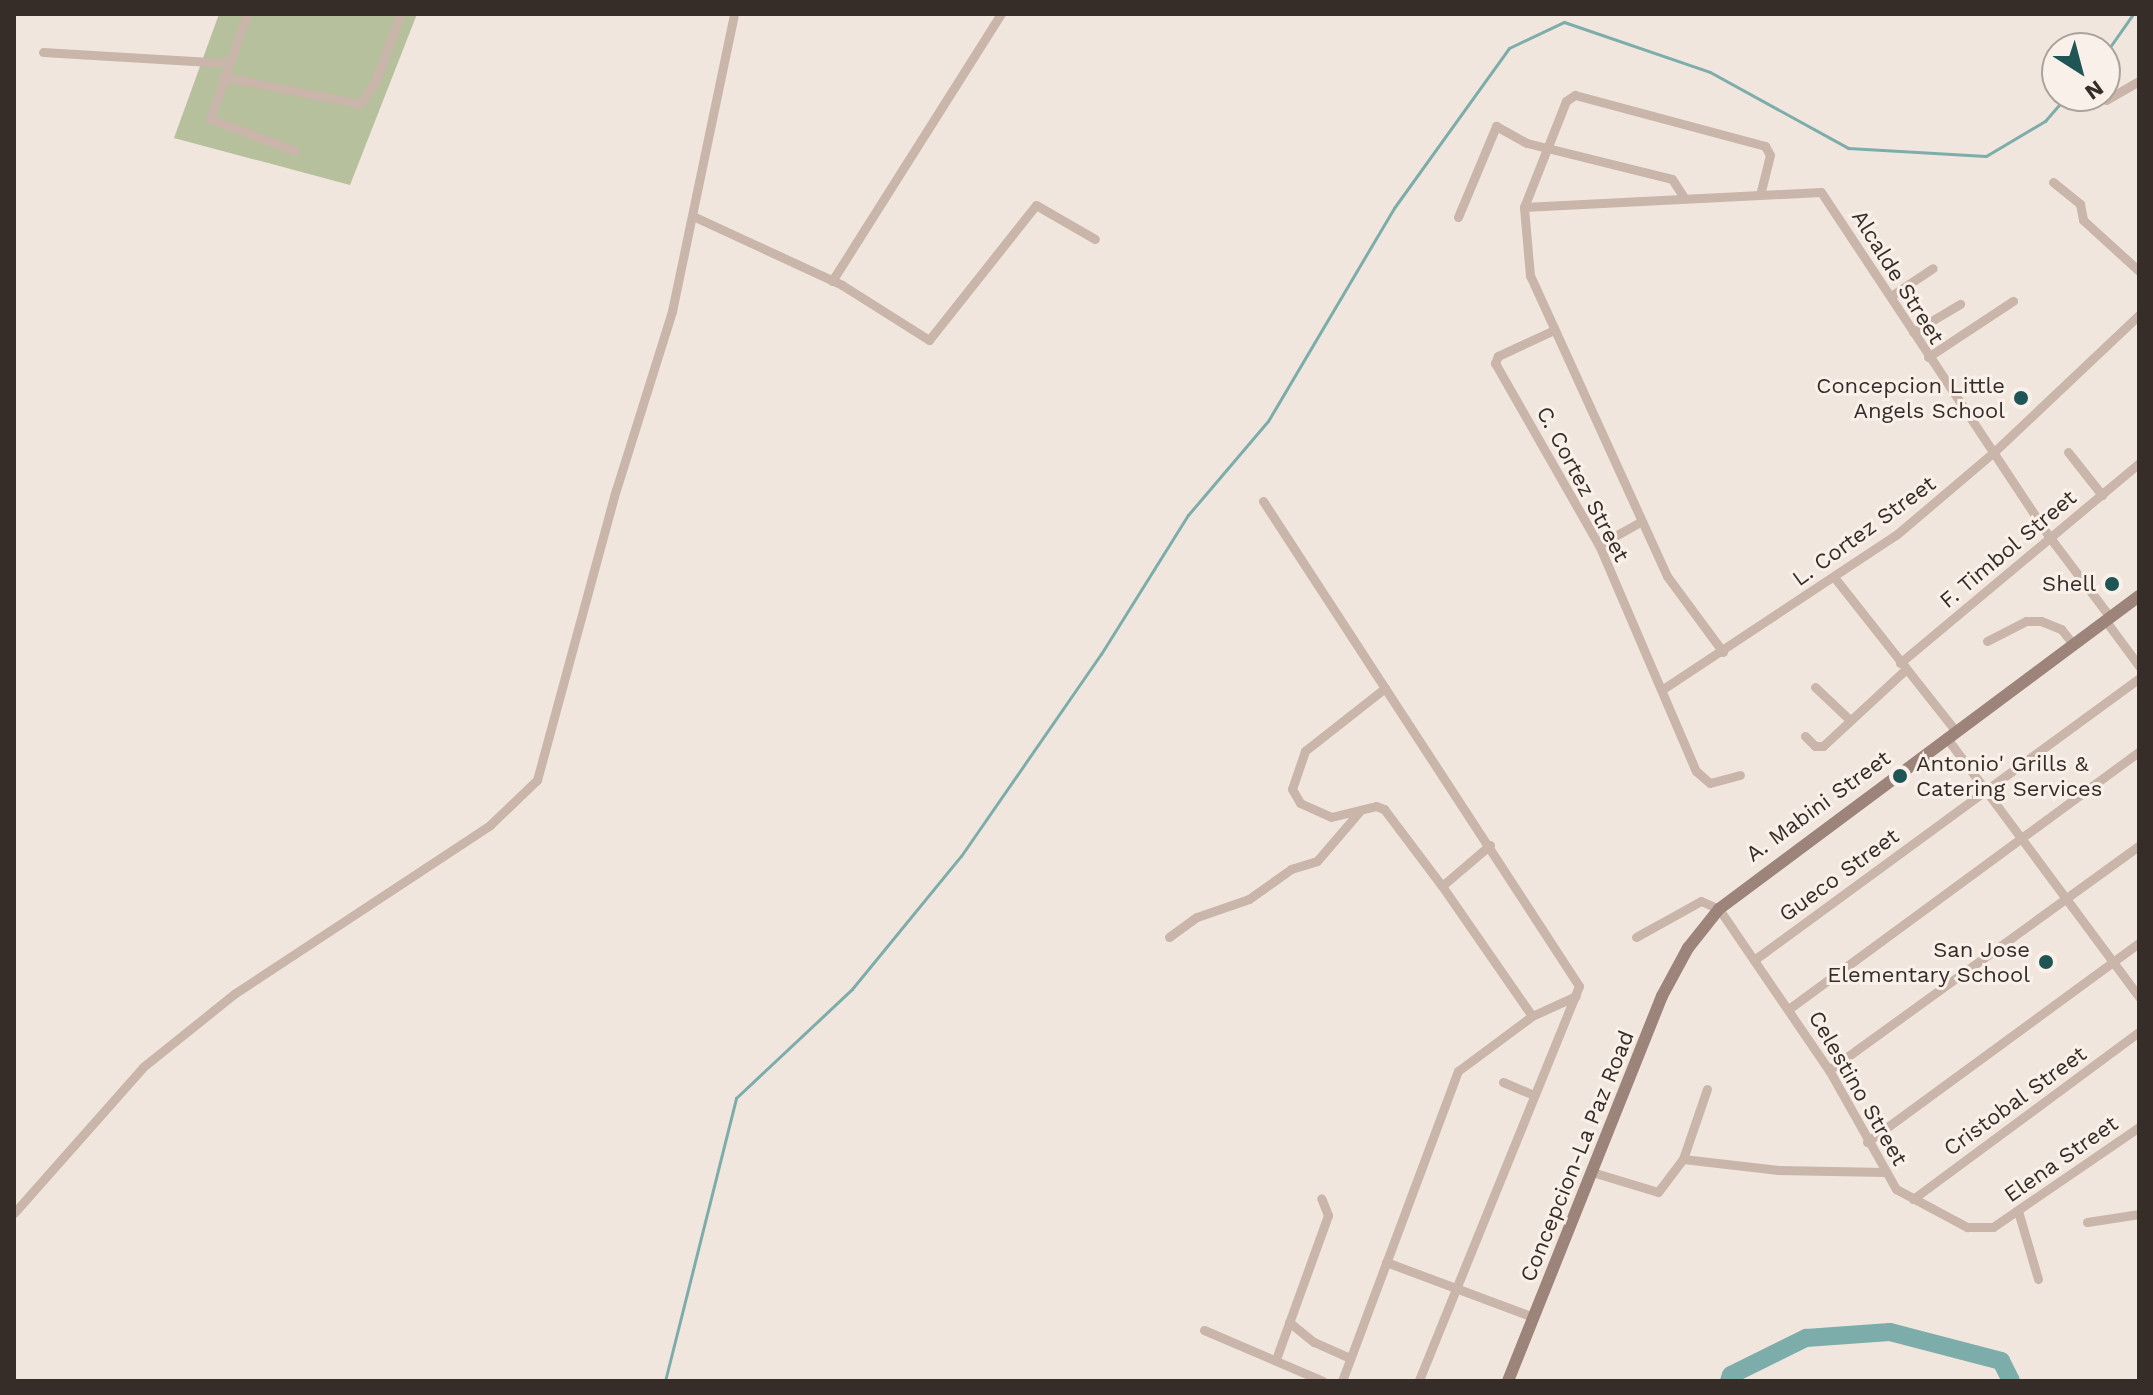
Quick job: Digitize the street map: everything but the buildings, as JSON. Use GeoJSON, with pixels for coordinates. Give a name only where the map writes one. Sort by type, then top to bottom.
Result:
{"type":"FeatureCollection","features":[{"type":"Feature","properties":{"kind":"main road","name":"A. Mabini Street"},"geometry":{"type":"LineString","coordinates":[[1688,948],[1719,909],[2139,596]]}},
{"type":"Feature","properties":{"kind":"main road","name":"Concepcion-La Paz Road"},"geometry":{"type":"LineString","coordinates":[[1508,1381],[1662,996],[1688,948]]}},
{"type":"Feature","properties":{"kind":"street"},"geometry":{"type":"LineString","coordinates":[[247,14],[227,63],[210,119],[295,151]]}},
{"type":"Feature","properties":{"kind":"street"},"geometry":{"type":"LineString","coordinates":[[223,77],[360,104],[376,80],[400,14]]}},
{"type":"Feature","properties":{"kind":"street"},"geometry":{"type":"LineString","coordinates":[[14,1213],[143,1067],[234,994],[490,825],[537,780],[695,217],[734,14]]}},
{"type":"Feature","properties":{"kind":"street"},"geometry":{"type":"LineString","coordinates":[[832,281],[1001,14]]}},
{"type":"Feature","properties":{"kind":"street"},"geometry":{"type":"LineString","coordinates":[[43,52],[227,63]]}},
{"type":"Feature","properties":{"kind":"street"},"geometry":{"type":"LineString","coordinates":[[2121,91],[2139,81]]}},
{"type":"Feature","properties":{"kind":"street"},"geometry":{"type":"LineString","coordinates":[[1524,207],[1761,192],[1770,155],[1765,146],[1575,95],[1566,101],[1524,207],[1527,268],[1554,330],[1667,576],[1723,652]]}},
{"type":"Feature","properties":{"kind":"street"},"geometry":{"type":"LineString","coordinates":[[1458,217],[1496,126],[1548,149],[1672,179],[1683,196]]}},
{"type":"Feature","properties":{"kind":"street"},"geometry":{"type":"LineString","coordinates":[[2053,182],[2080,204],[2083,220],[2139,271]]}},
{"type":"Feature","properties":{"kind":"street","name":"Alcalde Street"},"geometry":{"type":"LineString","coordinates":[[1761,192],[1821,192],[1928,357],[2139,666]]}},
{"type":"Feature","properties":{"kind":"street"},"geometry":{"type":"LineString","coordinates":[[695,217],[832,281],[929,340],[1032,207],[1040,205],[1095,239]]}},
{"type":"Feature","properties":{"kind":"street"},"geometry":{"type":"LineString","coordinates":[[1891,296],[1933,268]]}},
{"type":"Feature","properties":{"kind":"street"},"geometry":{"type":"LineString","coordinates":[[1928,357],[2013,301]]}},
{"type":"Feature","properties":{"kind":"street"},"geometry":{"type":"LineString","coordinates":[[1913,332],[1960,304]]}},
{"type":"Feature","properties":{"kind":"street","name":"L. Cortez Street"},"geometry":{"type":"LineString","coordinates":[[1663,689],[1896,535],[1995,451],[2139,315]]}},
{"type":"Feature","properties":{"kind":"street","name":"C. Cortez Street"},"geometry":{"type":"LineString","coordinates":[[1554,330],[1498,356],[1495,363],[1599,545],[1702,780],[1740,775]]}},
{"type":"Feature","properties":{"kind":"street"},"geometry":{"type":"LineString","coordinates":[[2068,452],[2102,495]]}},
{"type":"Feature","properties":{"kind":"street","name":"F. Timbol Street"},"geometry":{"type":"LineString","coordinates":[[1805,736],[1819,748],[1902,666],[2139,463]]}},
{"type":"Feature","properties":{"kind":"street"},"geometry":{"type":"LineString","coordinates":[[1263,501],[1579,983],[1419,1381]]}},
{"type":"Feature","properties":{"kind":"street"},"geometry":{"type":"LineString","coordinates":[[1599,545],[1642,521]]}},
{"type":"Feature","properties":{"kind":"street"},"geometry":{"type":"LineString","coordinates":[[1834,577],[1902,666],[1987,789],[2139,997]]}},
{"type":"Feature","properties":{"kind":"street"},"geometry":{"type":"LineString","coordinates":[[1987,641],[2026,621],[2041,621],[2061,629],[2073,644]]}},
{"type":"Feature","properties":{"kind":"street","name":"Gueco Street"},"geometry":{"type":"LineString","coordinates":[[1754,960],[2139,678]]}},
{"type":"Feature","properties":{"kind":"street"},"geometry":{"type":"LineString","coordinates":[[1815,687],[1850,720]]}},
{"type":"Feature","properties":{"kind":"street"},"geometry":{"type":"LineString","coordinates":[[1385,688],[1305,751],[1297,765],[1292,789],[1300,803],[1331,817],[1384,809],[1532,1016]]}},
{"type":"Feature","properties":{"kind":"street"},"geometry":{"type":"LineString","coordinates":[[1790,1008],[2139,752]]}},
{"type":"Feature","properties":{"kind":"street"},"geometry":{"type":"LineString","coordinates":[[1169,937],[1197,917],[1249,899],[1291,869],[1317,861],[1359,812]]}},
{"type":"Feature","properties":{"kind":"street"},"geometry":{"type":"LineString","coordinates":[[1442,886],[1490,845]]}},
{"type":"Feature","properties":{"kind":"street"},"geometry":{"type":"LineString","coordinates":[[1829,1070],[2139,846]]}},
{"type":"Feature","properties":{"kind":"street"},"geometry":{"type":"LineString","coordinates":[[1636,937],[1701,901],[1719,909]]}},
{"type":"Feature","properties":{"kind":"street","name":"Celestino Street"},"geometry":{"type":"LineString","coordinates":[[1719,909],[1790,1008],[1896,1189],[1967,1227],[1993,1227],[2003,1221]]}},
{"type":"Feature","properties":{"kind":"street"},"geometry":{"type":"LineString","coordinates":[[1867,1142],[2139,943]]}},
{"type":"Feature","properties":{"kind":"street"},"geometry":{"type":"LineString","coordinates":[[1342,1381],[1458,1071],[1532,1016],[1576,996]]}},
{"type":"Feature","properties":{"kind":"street","name":"Cristobal Street"},"geometry":{"type":"LineString","coordinates":[[1913,1199],[2139,1032]]}},
{"type":"Feature","properties":{"kind":"street"},"geometry":{"type":"LineString","coordinates":[[1503,1082],[1534,1095]]}},
{"type":"Feature","properties":{"kind":"street"},"geometry":{"type":"LineString","coordinates":[[1592,1172],[1658,1192],[1683,1159],[1707,1089]]}},
{"type":"Feature","properties":{"kind":"street","name":"Elena Street"},"geometry":{"type":"LineString","coordinates":[[2003,1221],[2139,1127]]}},
{"type":"Feature","properties":{"kind":"street"},"geometry":{"type":"LineString","coordinates":[[1683,1159],[1778,1170],[1885,1172]]}},
{"type":"Feature","properties":{"kind":"street"},"geometry":{"type":"LineString","coordinates":[[1276,1359],[1328,1215],[1321,1198]]}},
{"type":"Feature","properties":{"kind":"street"},"geometry":{"type":"LineString","coordinates":[[2018,1211],[2038,1279]]}},
{"type":"Feature","properties":{"kind":"street"},"geometry":{"type":"LineString","coordinates":[[2087,1222],[2139,1214]]}},
{"type":"Feature","properties":{"kind":"street"},"geometry":{"type":"LineString","coordinates":[[1386,1262],[1533,1317]]}},
{"type":"Feature","properties":{"kind":"street"},"geometry":{"type":"LineString","coordinates":[[1289,1322],[1314,1342],[1350,1358]]}},
{"type":"Feature","properties":{"kind":"street"},"geometry":{"type":"LineString","coordinates":[[1204,1330],[1323,1381]]}},
{"type":"Feature","properties":{"kind":"green space"},"geometry":{"type":"Polygon","coordinates":[[[219,14],[417,14],[350,185],[174,138],[219,14]]]}},
{"type":"Feature","properties":{"kind":"waterway"},"geometry":{"type":"LineString","coordinates":[[2120,32],[2133,14]]}},
{"type":"Feature","properties":{"kind":"waterway"},"geometry":{"type":"LineString","coordinates":[[665,1381],[736,1098],[852,989],[961,856],[1101,654],[1188,515],[1268,421],[1394,208],[1509,48],[1564,22],[1710,72],[1848,148],[1986,156],[2045,121],[2053,112]]}},
{"type":"Feature","properties":{"kind":"waterway"},"geometry":{"type":"LineString","coordinates":[[1729,1381],[1731,1375],[1806,1338],[1890,1332],[2001,1361],[2011,1381]]}},
{"type":"Feature","properties":{"kind":"place","name":"Concepcion Little Angels School"},"geometry":{"type":"Point","coordinates":[2021,398]}},
{"type":"Feature","properties":{"kind":"place","name":"Shell"},"geometry":{"type":"Point","coordinates":[2112,584]}},
{"type":"Feature","properties":{"kind":"place","name":"Antonio' Grills & Catering Services"},"geometry":{"type":"Point","coordinates":[1900,776]}},
{"type":"Feature","properties":{"kind":"place","name":"San Jose Elementary School"},"geometry":{"type":"Point","coordinates":[2046,962]}}]}
